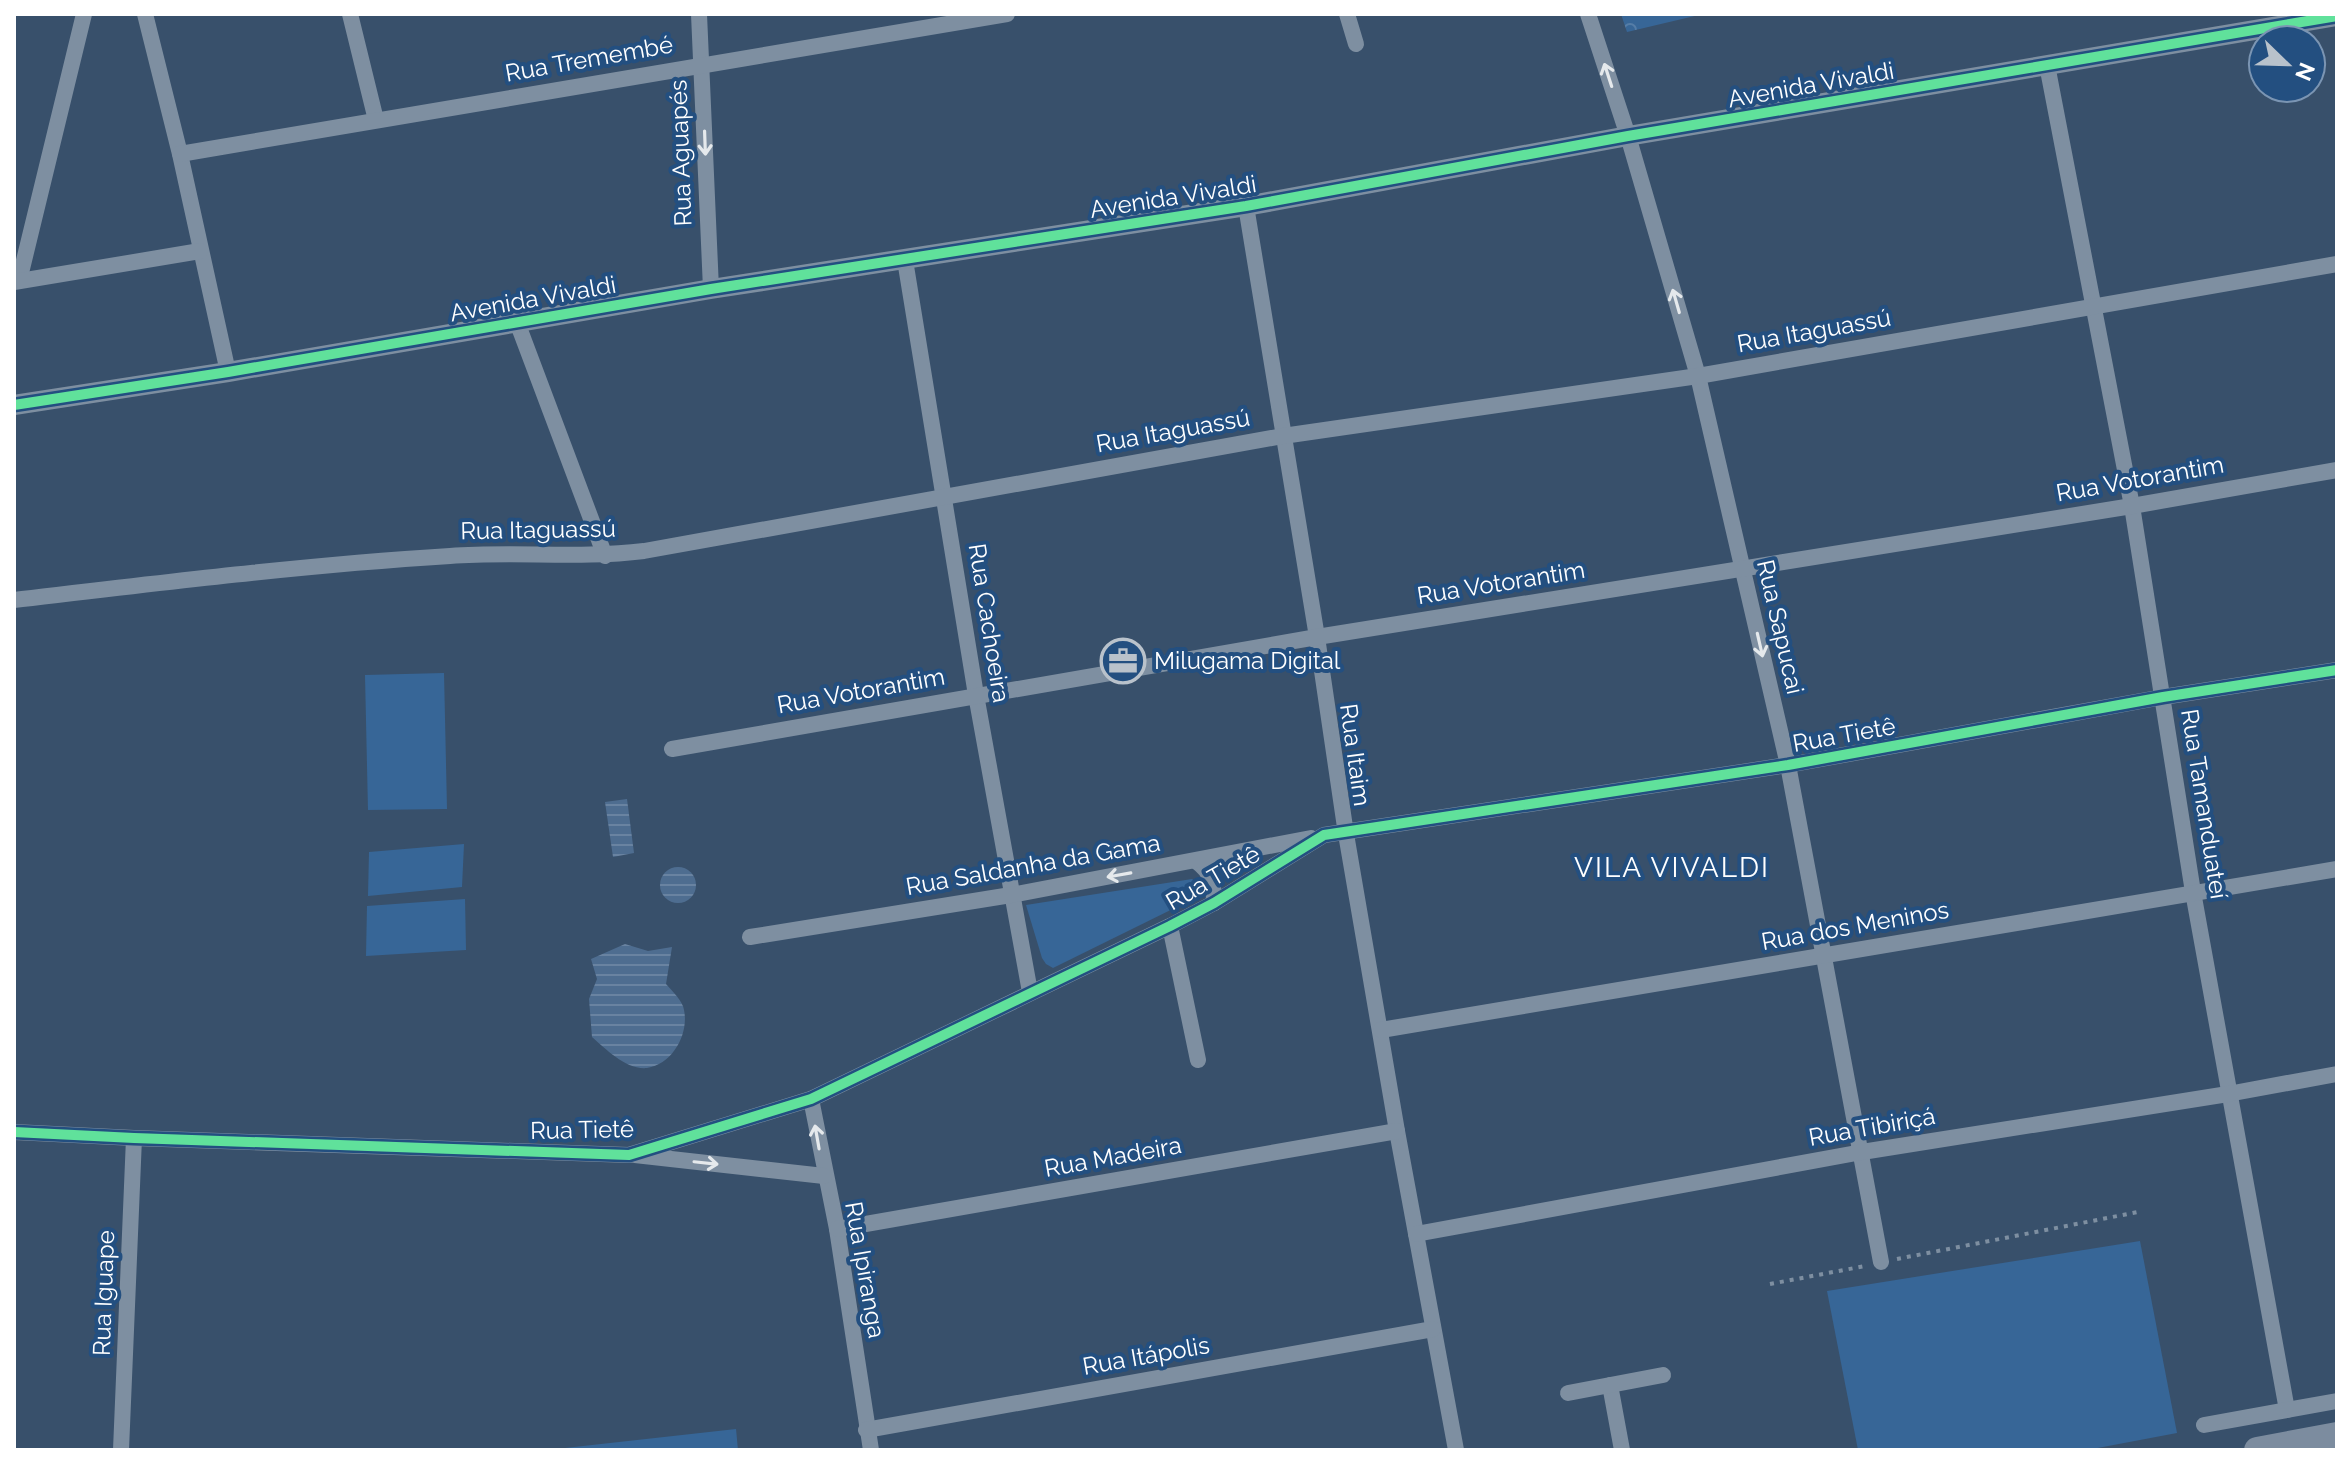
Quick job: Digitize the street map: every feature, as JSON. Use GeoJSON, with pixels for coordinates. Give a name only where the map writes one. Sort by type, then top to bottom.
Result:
{"type":"FeatureCollection","features":[{"type":"Feature","properties":{"kind":"main road"},"geometry":{"type":"LineString","coordinates":[[2257,1450],[2337,1435]]}},
{"type":"Feature","properties":{"kind":"street"},"geometry":{"type":"LineString","coordinates":[[84,14],[17,282],[200,251]]}},
{"type":"Feature","properties":{"kind":"street"},"geometry":{"type":"LineString","coordinates":[[145,14],[180,154],[228,372]]}},
{"type":"Feature","properties":{"kind":"street"},"geometry":{"type":"LineString","coordinates":[[350,14],[376,120]]}},
{"type":"Feature","properties":{"kind":"street","name":"Rua Aguapés"},"geometry":{"type":"LineString","coordinates":[[699,14],[711,289]]}},
{"type":"Feature","properties":{"kind":"street","name":"Rua Tremembé"},"geometry":{"type":"LineString","coordinates":[[180,154],[1007,14]]}},
{"type":"Feature","properties":{"kind":"street"},"geometry":{"type":"LineString","coordinates":[[1347,14],[1356,44]]}},
{"type":"Feature","properties":{"kind":"street","name":"Rua Sapucai"},"geometry":{"type":"LineString","coordinates":[[1588,14],[1628,136],[1698,376],[1788,765],[1881,1262]]}},
{"type":"Feature","properties":{"kind":"street","name":"Avenida Vivaldi"},"geometry":{"type":"LineString","coordinates":[[14,405],[228,372],[711,289],[1246,206],[1628,136],[2337,16]]}},
{"type":"Feature","properties":{"kind":"street","name":"Rua Tamanduateí"},"geometry":{"type":"LineString","coordinates":[[2047,65],[2132,506],[2193,892],[2287,1410]]}},
{"type":"Feature","properties":{"kind":"street","name":"Rua Itaim"},"geometry":{"type":"LineString","coordinates":[[1246,206],[1346,834],[1456,1450]]}},
{"type":"Feature","properties":{"kind":"street","name":"Rua Cachoeira"},"geometry":{"type":"LineString","coordinates":[[905,260],[976,695],[1030,992]]}},
{"type":"Feature","properties":{"kind":"street","name":"Rua Itaguassú"},"geometry":{"type":"LineString","coordinates":[[14,600],[280,568],[489,553],[605,556],[1283,436],[1698,376],[2337,264]]}},
{"type":"Feature","properties":{"kind":"street"},"geometry":{"type":"LineString","coordinates":[[517,322],[605,556]]}},
{"type":"Feature","properties":{"kind":"street","name":"Rua Votorantim"},"geometry":{"type":"LineString","coordinates":[[672,749],[1317,637],[2132,506],[2337,470]]}},
{"type":"Feature","properties":{"kind":"street","name":"Rua Tietê"},"geometry":{"type":"LineString","coordinates":[[14,1132],[629,1155],[811,1099],[1170,926],[1214,903],[1324,835],[1788,765],[2163,697],[2337,670]]}},
{"type":"Feature","properties":{"kind":"street","name":"Rua Saldanha da Gama"},"geometry":{"type":"LineString","coordinates":[[750,937],[1011,895],[1324,835]]}},
{"type":"Feature","properties":{"kind":"street"},"geometry":{"type":"LineString","coordinates":[[1196,861],[1207,869],[1214,883],[1214,903]]}},
{"type":"Feature","properties":{"kind":"street","name":"Rua dos Meninos"},"geometry":{"type":"LineString","coordinates":[[1381,1030],[2337,869]]}},
{"type":"Feature","properties":{"kind":"street"},"geometry":{"type":"LineString","coordinates":[[1170,926],[1198,1060]]}},
{"type":"Feature","properties":{"kind":"street","name":"Rua Tibiriçá"},"geometry":{"type":"LineString","coordinates":[[1416,1234],[1862,1152],[2337,1074]]}},
{"type":"Feature","properties":{"kind":"street","name":"Rua Ipiranga"},"geometry":{"type":"LineString","coordinates":[[811,1099],[837,1229],[871,1450]]}},
{"type":"Feature","properties":{"kind":"street","name":"Rua Madeira"},"geometry":{"type":"LineString","coordinates":[[837,1229],[1397,1131]]}},
{"type":"Feature","properties":{"kind":"street","name":"Rua Iguape"},"geometry":{"type":"LineString","coordinates":[[121,1450],[134,1138]]}},
{"type":"Feature","properties":{"kind":"street"},"geometry":{"type":"LineString","coordinates":[[629,1155],[824,1176]]}},
{"type":"Feature","properties":{"kind":"street","name":"Rua Itápolis"},"geometry":{"type":"LineString","coordinates":[[866,1430],[1433,1329]]}},
{"type":"Feature","properties":{"kind":"street"},"geometry":{"type":"LineString","coordinates":[[1568,1393],[1663,1375]]}},
{"type":"Feature","properties":{"kind":"street"},"geometry":{"type":"LineString","coordinates":[[1610,1385],[1622,1450]]}},
{"type":"Feature","properties":{"kind":"street"},"geometry":{"type":"LineString","coordinates":[[2204,1425],[2337,1401]]}},
{"type":"Feature","properties":{"kind":"path"},"geometry":{"type":"LineString","coordinates":[[1770,1284],[2138,1212]]}},
{"type":"Feature","properties":{"kind":"green space"},"geometry":{"type":"Polygon","coordinates":[[[1621,14],[1703,14],[1627,32],[1621,14]]]}},
{"type":"Feature","properties":{"kind":"green space"},"geometry":{"type":"Polygon","coordinates":[[[444,673],[447,809],[368,810],[365,675],[444,673]]]}},
{"type":"Feature","properties":{"kind":"green space"},"geometry":{"type":"Polygon","coordinates":[[[464,844],[462,887],[368,896],[369,852],[464,844]]]}},
{"type":"Feature","properties":{"kind":"green space"},"geometry":{"type":"Polygon","coordinates":[[[1192,879],[1201,885],[1199,896],[1053,968],[1042,958],[1026,905],[1192,879]]]}},
{"type":"Feature","properties":{"kind":"green space"},"geometry":{"type":"Polygon","coordinates":[[[465,899],[466,950],[366,956],[367,906],[465,899]]]}},
{"type":"Feature","properties":{"kind":"green space"},"geometry":{"type":"Polygon","coordinates":[[[2140,1241],[2177,1433],[2087,1450],[1858,1450],[1827,1291],[2140,1241]]]}},
{"type":"Feature","properties":{"kind":"green space"},"geometry":{"type":"Polygon","coordinates":[[[736,1429],[738,1450],[547,1450],[736,1429]]]}},
{"type":"Feature","properties":{"kind":"shaded area"},"geometry":{"type":"Polygon","coordinates":[[[627,799],[634,853],[613,857],[605,802],[627,799]]]}},
{"type":"Feature","properties":{"kind":"shaded area"},"geometry":{"type":"Polygon","coordinates":[[[678,867],[691,872],[696,885],[691,898],[678,903],[665,898],[660,885],[665,872],[678,867]]]}},
{"type":"Feature","properties":{"kind":"shaded area"},"geometry":{"type":"Polygon","coordinates":[[[625,944],[648,951],[672,947],[666,984],[684,1010],[684,1029],[677,1046],[664,1061],[647,1068],[624,1062],[592,1037],[589,999],[597,979],[591,959],[625,944]]]}},
{"type":"Feature","properties":{"kind":"cycle path"},"geometry":{"type":"LineString","coordinates":[[14,405],[228,372],[711,289],[1246,206],[1628,136],[2337,16]]}},
{"type":"Feature","properties":{"kind":"cycle path"},"geometry":{"type":"LineString","coordinates":[[14,1132],[629,1155],[811,1099],[1170,926],[1214,903],[1324,835],[1788,765],[2163,697],[2337,670]]}},
{"type":"Feature","properties":{"kind":"place","name":"Milugama Digital"},"geometry":{"type":"Point","coordinates":[1123,661]}},
{"type":"Feature","properties":{"kind":"district","name":"VILA VIVALDI"},"geometry":{"type":"Point","coordinates":[1672,867]}}]}
